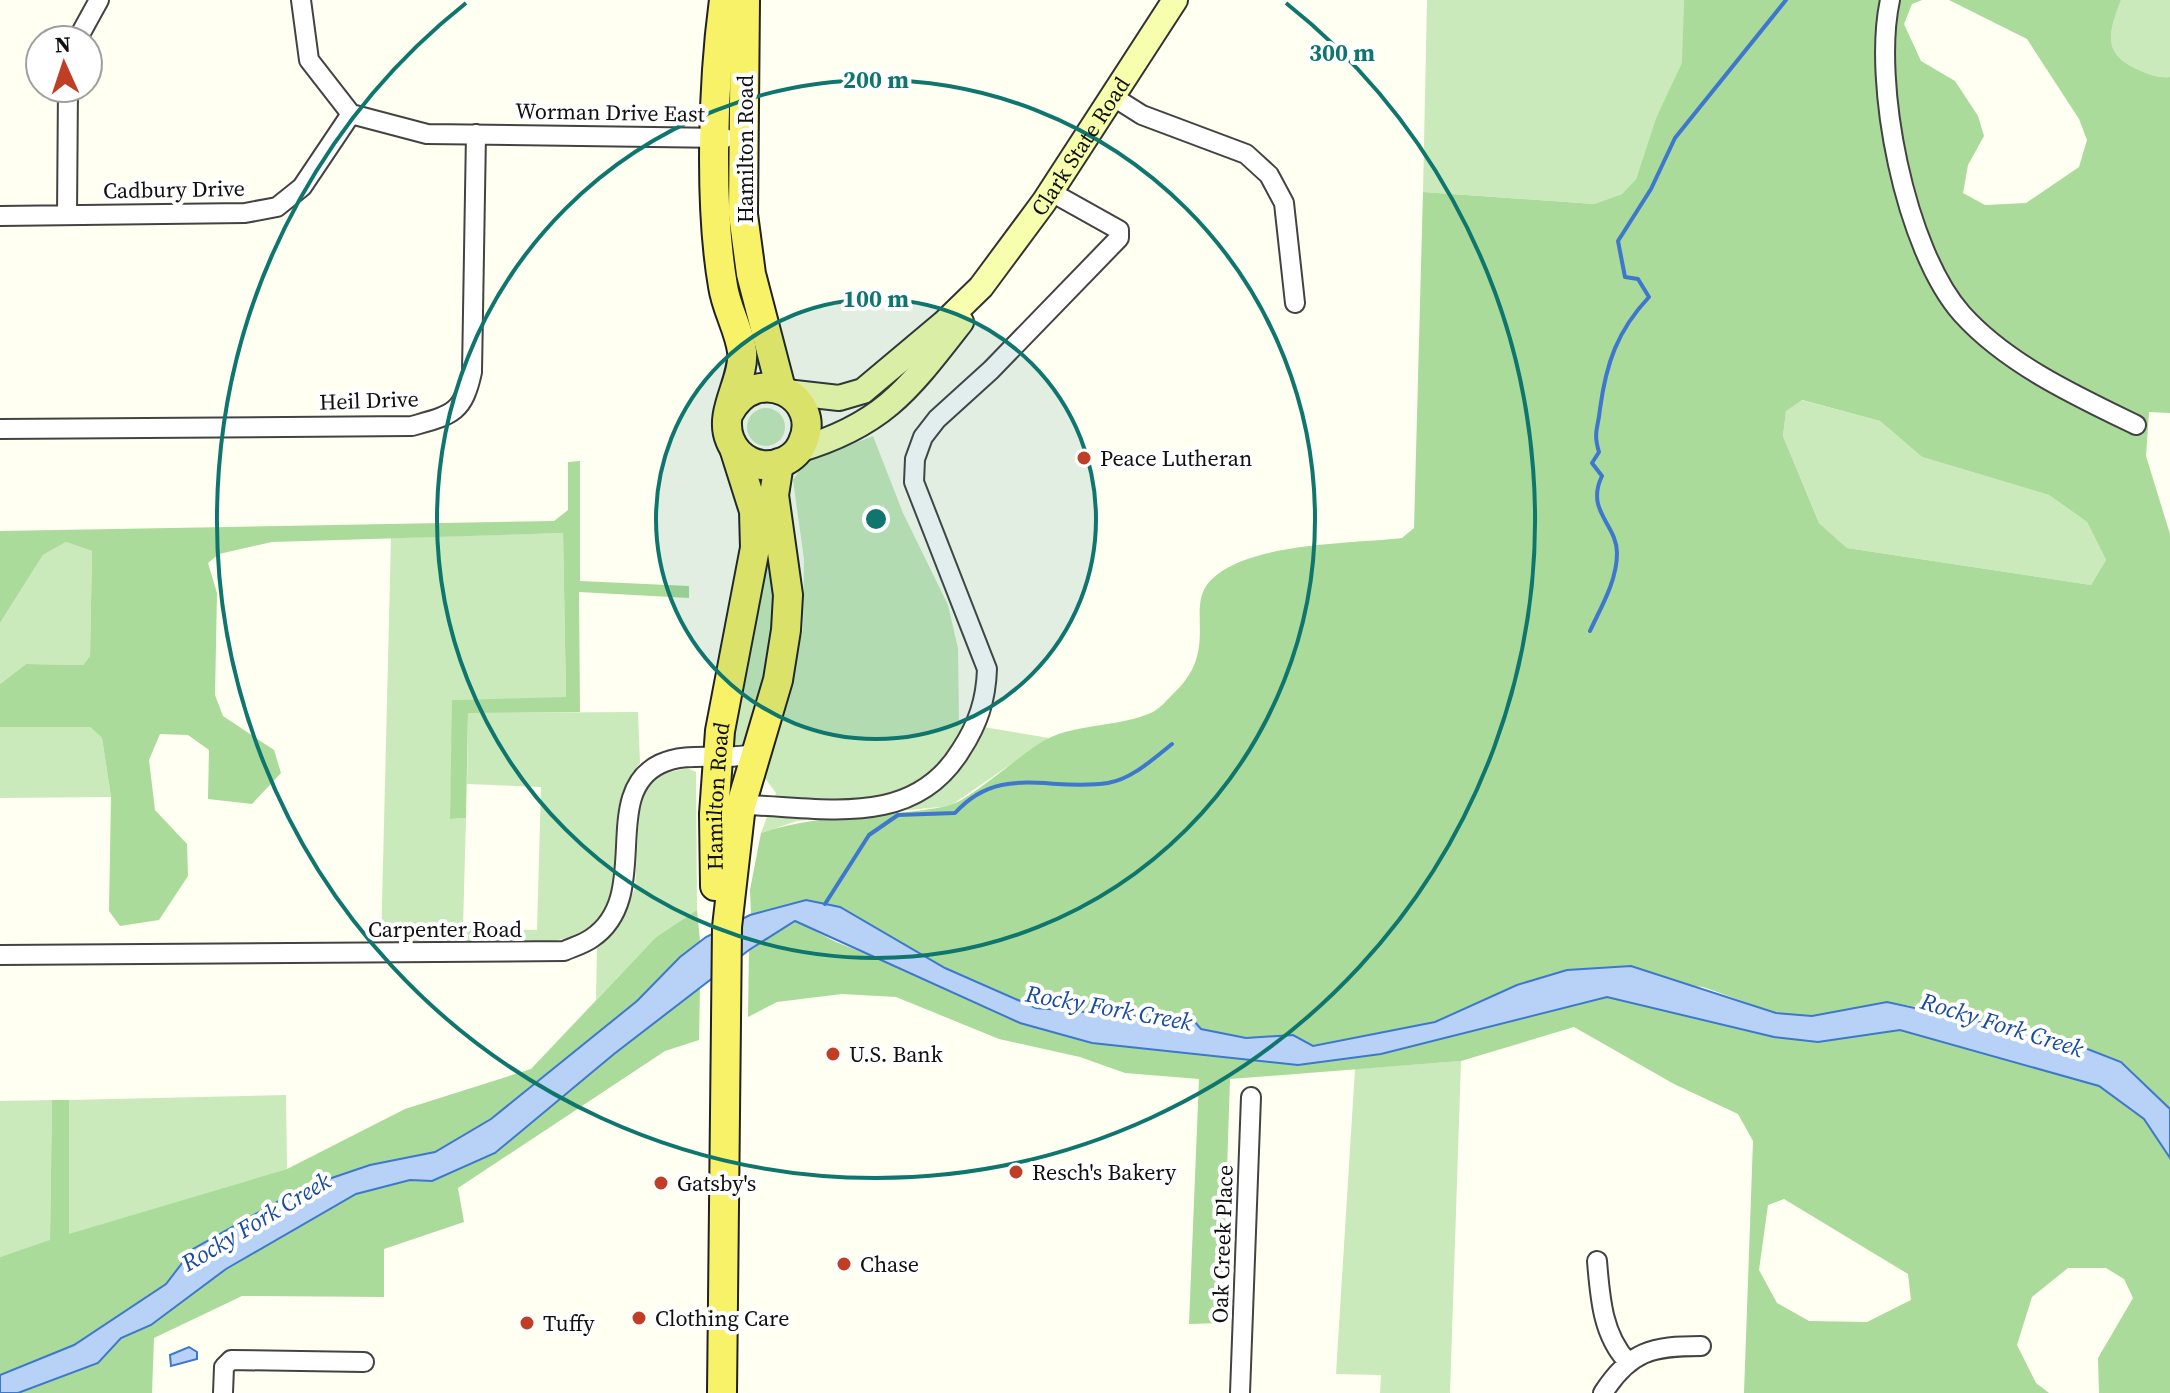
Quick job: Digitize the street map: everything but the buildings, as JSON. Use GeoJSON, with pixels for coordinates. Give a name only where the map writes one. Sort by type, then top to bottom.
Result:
{"type":"FeatureCollection","features":[{"type":"Feature","properties":{"kind":"main road","name":"Hamilton Road"},"geometry":{"type":"LineString","coordinates":[[724,0],[718,50],[748,259],[789,395]]}},
{"type":"Feature","properties":{"kind":"main road","name":"Hamilton Road"},"geometry":{"type":"LineString","coordinates":[[738,395],[749,345],[722,261],[745,0]]}},
{"type":"Feature","properties":{"kind":"main road","name":"Clark State Road"},"geometry":{"type":"LineString","coordinates":[[789,395],[838,408],[866,401],[909,365],[931,335],[981,287],[1051,192],[1175,0]]}},
{"type":"Feature","properties":{"kind":"main road","name":"Clark State Road"},"geometry":{"type":"LineString","coordinates":[[791,456],[833,440],[882,414],[914,383],[968,313],[981,287]]}},
{"type":"Feature","properties":{"kind":"main road"},"geometry":{"type":"LineString","coordinates":[[763,387],[789,395],[806,430],[791,456],[758,465],[735,451],[727,430],[738,395],[763,387]]}},
{"type":"Feature","properties":{"kind":"main road","name":"Hamilton Road"},"geometry":{"type":"LineString","coordinates":[[722,1393],[724,1146],[721,1038],[727,927],[718,758],[728,677],[755,548],[754,511],[735,451]]}},
{"type":"Feature","properties":{"kind":"main road","name":"Hamilton Road"},"geometry":{"type":"LineString","coordinates":[[723,879],[759,745],[778,703],[793,636],[795,558],[786,485],[791,456]]}},
{"type":"Feature","properties":{"kind":"street"},"geometry":{"type":"LineString","coordinates":[[86,24],[99,0]]}},
{"type":"Feature","properties":{"kind":"street"},"geometry":{"type":"LineString","coordinates":[[301,0],[309,60],[351,114]]}},
{"type":"Feature","properties":{"kind":"street"},"geometry":{"type":"LineString","coordinates":[[1890,0],[1883,33],[1889,127],[1921,237],[1943,289],[1962,315],[2004,352],[2136,425]]}},
{"type":"Feature","properties":{"kind":"street"},"geometry":{"type":"LineString","coordinates":[[1112,96],[1142,115],[1246,154],[1269,175],[1284,203],[1295,303]]}},
{"type":"Feature","properties":{"kind":"street"},"geometry":{"type":"LineString","coordinates":[[67,215],[68,104]]}},
{"type":"Feature","properties":{"kind":"street","name":"Worman Drive East"},"geometry":{"type":"LineString","coordinates":[[351,114],[427,134],[731,138]]}},
{"type":"Feature","properties":{"kind":"street","name":"Cadbury Drive"},"geometry":{"type":"LineString","coordinates":[[0,216],[245,213],[277,207],[302,187],[351,114]]}},
{"type":"Feature","properties":{"kind":"street","name":"Heil Drive"},"geometry":{"type":"LineString","coordinates":[[0,429],[412,426],[452,415],[467,396],[472,372],[476,134]]}},
{"type":"Feature","properties":{"kind":"street"},"geometry":{"type":"LineString","coordinates":[[741,805],[865,810],[901,802],[928,788],[959,754],[973,731],[986,696],[987,669],[914,482],[915,459],[923,437],[937,419],[1119,238],[1119,230],[1051,192]]}},
{"type":"Feature","properties":{"kind":"street","name":"Carpenter Road"},"geometry":{"type":"LineString","coordinates":[[0,955],[564,951],[593,938],[621,898],[628,873],[629,807],[645,774],[672,761],[737,759],[759,745]]}},
{"type":"Feature","properties":{"kind":"street","name":"Oak Creek Place"},"geometry":{"type":"LineString","coordinates":[[1240,1393],[1251,1097]]}},
{"type":"Feature","properties":{"kind":"street"},"geometry":{"type":"LineString","coordinates":[[1597,1261],[1600,1299],[1614,1347],[1627,1361]]}},
{"type":"Feature","properties":{"kind":"street"},"geometry":{"type":"LineString","coordinates":[[1603,1393],[1627,1361],[1662,1346],[1701,1346]]}},
{"type":"Feature","properties":{"kind":"street"},"geometry":{"type":"LineString","coordinates":[[223,1393],[224,1367],[231,1360],[364,1362]]}},
{"type":"Feature","properties":{"kind":"green space"},"geometry":{"type":"Polygon","coordinates":[[[1427,0],[1684,0],[1683,63],[1656,118],[1636,179],[1622,194],[1594,204],[1423,192],[1427,0]]]}},
{"type":"Feature","properties":{"kind":"green space"},"geometry":{"type":"Polygon","coordinates":[[[1684,0],[1922,0],[1912,4],[1904,24],[1921,61],[1955,81],[1978,116],[1984,136],[1968,165],[1963,193],[1985,205],[2026,203],[2079,167],[2087,140],[2079,119],[2027,39],[1949,0],[2121,0],[2111,32],[2113,49],[2118,57],[2154,76],[2170,77],[2170,413],[2149,412],[2146,456],[2170,534],[2170,1109],[2121,1062],[2067,1041],[1941,1011],[1887,1002],[1812,1016],[1776,1013],[1703,987],[1567,970],[1517,985],[1435,1022],[1313,1046],[1293,1035],[1246,1038],[1201,1029],[1194,1021],[1036,1008],[945,968],[840,907],[806,900],[751,915],[750,890],[761,833],[807,822],[924,810],[957,803],[1047,739],[1153,712],[1186,679],[1195,663],[1203,592],[1210,581],[1227,568],[1248,559],[1301,547],[1402,538],[1414,528],[1423,192],[1594,204],[1622,194],[1636,179],[1656,118],[1682,63],[1684,0]],[[1802,400],[1786,411],[1783,436],[1819,523],[1847,548],[2091,585],[2106,560],[2087,522],[2049,495],[1922,457],[1880,421],[1802,400]]]}},
{"type":"Feature","properties":{"kind":"green space"},"geometry":{"type":"Polygon","coordinates":[[[2121,0],[2170,0],[2170,77],[2154,76],[2118,57],[2113,49],[2111,32],[2121,0]]]}},
{"type":"Feature","properties":{"kind":"green space"},"geometry":{"type":"Polygon","coordinates":[[[1801,400],[1880,421],[1922,457],[2049,495],[2087,522],[2106,560],[2091,585],[1847,548],[1819,523],[1783,436],[1786,410],[1801,400]]]}},
{"type":"Feature","properties":{"kind":"green space"},"geometry":{"type":"Polygon","coordinates":[[[766,408],[779,414],[785,427],[779,440],[766,446],[753,440],[747,427],[753,414],[766,408]]]}},
{"type":"Feature","properties":{"kind":"green space"},"geometry":{"type":"Polygon","coordinates":[[[873,436],[903,513],[948,605],[958,648],[959,723],[1049,738],[950,806],[797,821],[761,833],[776,793],[764,777],[803,629],[804,559],[793,480],[804,463],[873,436]]]}},
{"type":"Feature","properties":{"kind":"green space"},"geometry":{"type":"Polygon","coordinates":[[[580,461],[580,581],[689,586],[689,598],[579,592],[580,712],[468,713],[466,818],[450,819],[452,700],[566,697],[563,533],[272,542],[219,554],[208,563],[217,593],[215,695],[223,716],[274,750],[281,773],[252,804],[208,799],[209,750],[188,735],[160,734],[149,760],[155,810],[187,844],[188,876],[159,920],[120,926],[109,911],[111,797],[102,738],[90,727],[0,727],[0,684],[26,664],[83,665],[90,656],[92,551],[66,542],[43,555],[0,623],[0,531],[554,521],[568,510],[568,462],[580,461]]]}},
{"type":"Feature","properties":{"kind":"green space"},"geometry":{"type":"Polygon","coordinates":[[[775,477],[783,634],[743,748],[731,749],[769,524],[760,479],[775,477]]]}},
{"type":"Feature","properties":{"kind":"green space"},"geometry":{"type":"Polygon","coordinates":[[[563,533],[566,698],[453,700],[450,819],[466,818],[463,928],[537,930],[541,787],[467,784],[468,713],[638,712],[640,763],[624,789],[617,814],[614,881],[610,898],[595,922],[581,933],[564,939],[455,946],[381,945],[391,538],[563,533]]]}},
{"type":"Feature","properties":{"kind":"green space"},"geometry":{"type":"Polygon","coordinates":[[[66,542],[92,551],[90,656],[83,665],[26,664],[0,684],[0,623],[43,555],[66,542]]]}},
{"type":"Feature","properties":{"kind":"green space"},"geometry":{"type":"Polygon","coordinates":[[[0,727],[90,727],[102,738],[111,797],[0,798],[0,727]]]}},
{"type":"Feature","properties":{"kind":"green space"},"geometry":{"type":"Polygon","coordinates":[[[687,768],[696,772],[697,910],[656,937],[596,1000],[597,945],[622,919],[635,888],[640,796],[654,776],[687,768]]]}},
{"type":"Feature","properties":{"kind":"green space"},"geometry":{"type":"Polygon","coordinates":[[[697,910],[700,941],[637,1001],[491,1119],[435,1152],[370,1165],[302,1188],[193,1249],[167,1284],[74,1345],[0,1375],[0,1257],[50,1240],[52,1100],[69,1100],[69,1234],[287,1169],[405,1109],[531,1069],[656,937],[697,910]]]}},
{"type":"Feature","properties":{"kind":"green space"},"geometry":{"type":"Polygon","coordinates":[[[796,921],[836,942],[1092,1043],[1298,1065],[1381,1054],[1607,997],[1774,1037],[1818,1042],[1900,1030],[2099,1086],[2144,1119],[2170,1158],[2170,1393],[2099,1393],[2098,1358],[2133,1298],[2124,1279],[2106,1268],[2068,1268],[2032,1297],[2017,1345],[2036,1383],[2049,1393],[1744,1393],[1753,1141],[1738,1114],[1674,1084],[1574,1027],[1461,1061],[1230,1079],[1222,1323],[1189,1324],[1199,1079],[1125,1073],[1080,1057],[999,1039],[896,997],[842,994],[777,1002],[748,1017],[749,950],[796,921]],[[1784,1199],[1768,1205],[1759,1270],[1777,1303],[1809,1321],[1867,1322],[1911,1300],[1908,1274],[1784,1199]]]}},
{"type":"Feature","properties":{"kind":"green space"},"geometry":{"type":"Polygon","coordinates":[[[700,987],[699,1040],[665,1051],[458,1188],[464,1222],[384,1249],[384,1297],[242,1296],[154,1338],[152,1393],[18,1393],[98,1363],[121,1338],[151,1325],[226,1269],[356,1194],[411,1180],[432,1181],[614,1054],[700,987]]]}},
{"type":"Feature","properties":{"kind":"green space"},"geometry":{"type":"Polygon","coordinates":[[[1461,1061],[1450,1393],[1380,1393],[1381,1375],[1336,1374],[1355,1069],[1461,1061]]]}},
{"type":"Feature","properties":{"kind":"green space"},"geometry":{"type":"Polygon","coordinates":[[[286,1095],[287,1169],[68,1235],[69,1100],[286,1095]]]}},
{"type":"Feature","properties":{"kind":"green space"},"geometry":{"type":"Polygon","coordinates":[[[52,1100],[50,1241],[0,1257],[0,1101],[52,1100]]]}},
{"type":"Feature","properties":{"kind":"water","name":"Rocky Fork Creek"},"geometry":{"type":"Polygon","coordinates":[[[806,900],[840,907],[945,968],[1036,1008],[1194,1021],[1201,1029],[1246,1038],[1293,1035],[1313,1046],[1435,1022],[1517,985],[1567,970],[1631,966],[1776,1013],[1812,1016],[1887,1002],[2067,1041],[2121,1062],[2170,1109],[2170,1158],[2144,1119],[2099,1086],[1900,1030],[1818,1042],[1774,1037],[1607,997],[1381,1054],[1298,1065],[1092,1043],[1020,1023],[795,921],[749,950],[614,1054],[495,1153],[432,1181],[410,1180],[356,1194],[226,1269],[151,1325],[121,1338],[98,1363],[18,1393],[0,1393],[0,1375],[74,1345],[166,1284],[193,1249],[302,1188],[370,1165],[435,1152],[491,1119],[637,1001],[680,957],[706,937],[750,915],[806,900]]]}},
{"type":"Feature","properties":{"kind":"water"},"geometry":{"type":"Polygon","coordinates":[[[189,1347],[197,1352],[197,1359],[171,1366],[170,1355],[189,1347]]]}},
{"type":"Feature","properties":{"kind":"waterway"},"geometry":{"type":"LineString","coordinates":[[1590,631],[1611,584],[1617,553],[1616,543],[1597,499],[1602,476],[1592,463],[1599,452],[1596,435],[1603,393],[1621,336],[1649,297],[1638,279],[1625,277],[1618,241],[1651,189],[1675,138],[1786,0]]}},
{"type":"Feature","properties":{"kind":"waterway"},"geometry":{"type":"LineString","coordinates":[[825,904],[869,835],[898,815],[955,813],[990,788],[1008,784],[1086,785],[1117,781],[1142,768],[1172,744]]}},
{"type":"Feature","properties":{"kind":"place","name":"Peace Lutheran"},"geometry":{"type":"Point","coordinates":[1084,458]}},
{"type":"Feature","properties":{"kind":"place","name":"U.S. Bank"},"geometry":{"type":"Point","coordinates":[833,1054]}},
{"type":"Feature","properties":{"kind":"place","name":"Resch's Bakery"},"geometry":{"type":"Point","coordinates":[1016,1172]}},
{"type":"Feature","properties":{"kind":"place","name":"Gatsby's"},"geometry":{"type":"Point","coordinates":[661,1183]}},
{"type":"Feature","properties":{"kind":"place","name":"Chase"},"geometry":{"type":"Point","coordinates":[844,1264]}},
{"type":"Feature","properties":{"kind":"place","name":"Clothing Care"},"geometry":{"type":"Point","coordinates":[639,1318]}},
{"type":"Feature","properties":{"kind":"place","name":"Tuffy"},"geometry":{"type":"Point","coordinates":[527,1323]}}]}
